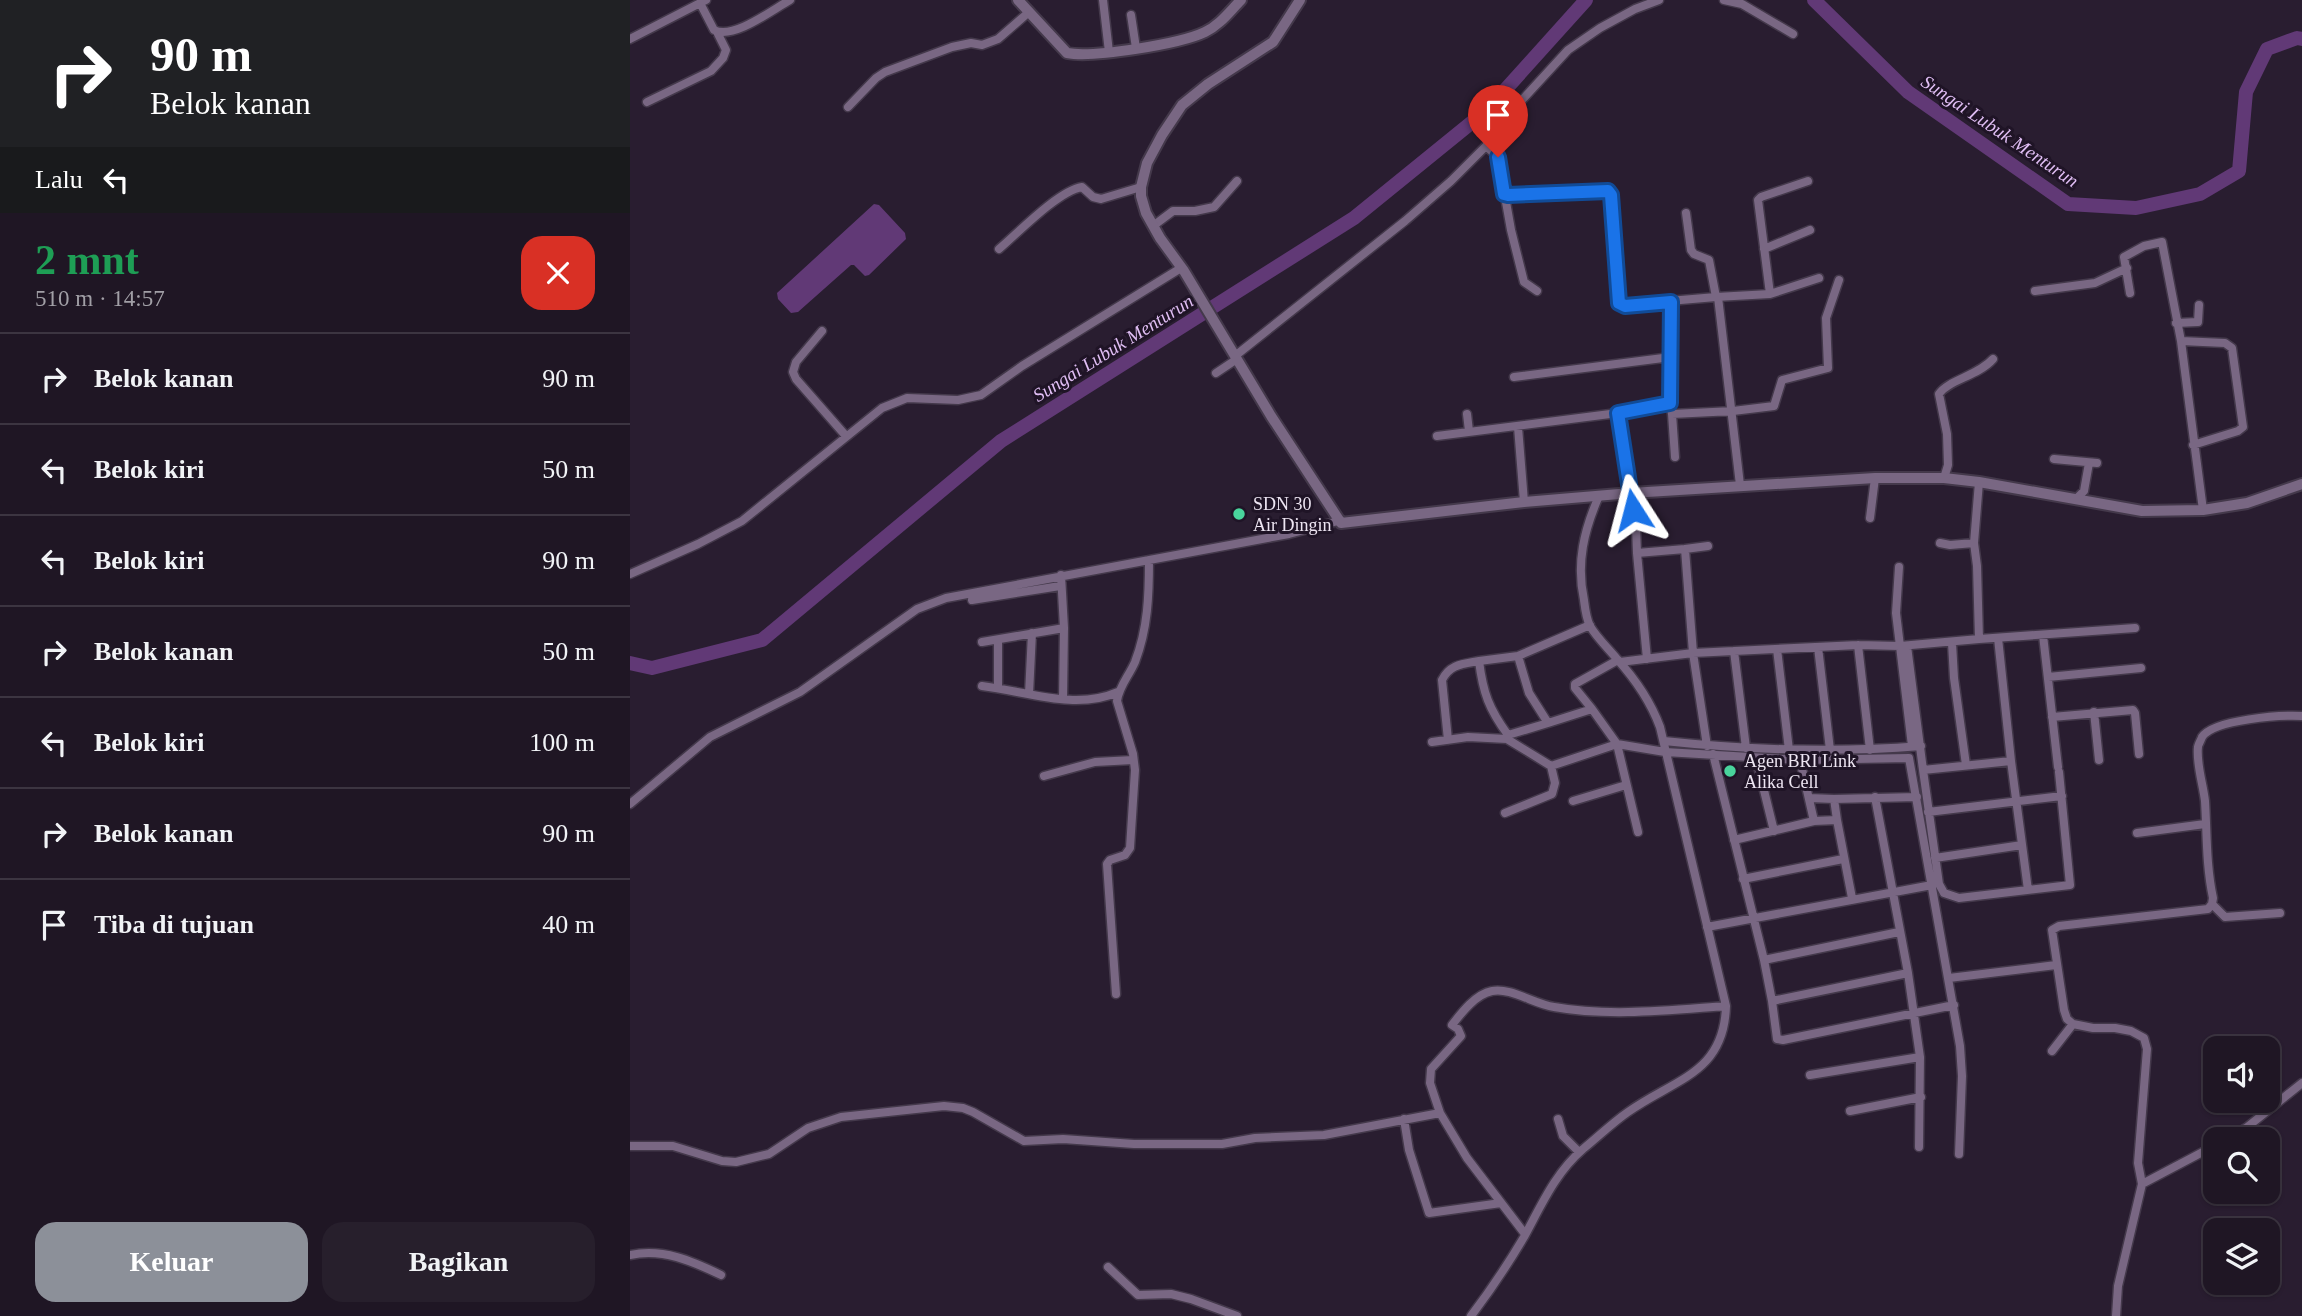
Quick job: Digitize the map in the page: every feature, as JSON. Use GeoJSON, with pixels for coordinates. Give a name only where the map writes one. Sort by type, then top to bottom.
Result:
{"type":"FeatureCollection","features":[{"type":"Feature","properties":{"kind":"street"},"geometry":{"type":"LineString","coordinates":[[718,33],[735,31],[789,0]]}},
{"type":"Feature","properties":{"kind":"street"},"geometry":{"type":"LineString","coordinates":[[1018,0],[1067,53],[1078,55],[1136,48],[1204,33],[1216,26],[1241,0]]}},
{"type":"Feature","properties":{"kind":"street"},"geometry":{"type":"LineString","coordinates":[[1103,0],[1109,52]]}},
{"type":"Feature","properties":{"kind":"street"},"geometry":{"type":"LineString","coordinates":[[1300,0],[1273,42],[1208,83],[1182,105],[1147,163],[1141,187],[1146,213],[1153,226],[1184,271],[1338,521]]}},
{"type":"Feature","properties":{"kind":"street"},"geometry":{"type":"LineString","coordinates":[[1216,373],[1451,181],[1486,146],[1501,123],[1568,50],[1600,28],[1635,9],[1659,0]]}},
{"type":"Feature","properties":{"kind":"street"},"geometry":{"type":"LineString","coordinates":[[1724,0],[1742,4],[1793,34]]}},
{"type":"Feature","properties":{"kind":"street"},"geometry":{"type":"LineString","coordinates":[[630,39],[703,2],[726,50],[716,66],[647,102]]}},
{"type":"Feature","properties":{"kind":"street"},"geometry":{"type":"LineString","coordinates":[[848,107],[885,72],[952,47],[971,43],[982,45],[998,39],[1029,12]]}},
{"type":"Feature","properties":{"kind":"street"},"geometry":{"type":"LineString","coordinates":[[1131,15],[1136,48]]}},
{"type":"Feature","properties":{"kind":"street"},"geometry":{"type":"LineString","coordinates":[[1486,146],[1498,157],[1524,282],[1537,291]]}},
{"type":"Feature","properties":{"kind":"street"},"geometry":{"type":"LineString","coordinates":[[1153,226],[1174,211],[1214,207],[1237,180]]}},
{"type":"Feature","properties":{"kind":"street"},"geometry":{"type":"LineString","coordinates":[[1770,295],[1759,199],[1808,181]]}},
{"type":"Feature","properties":{"kind":"street"},"geometry":{"type":"LineString","coordinates":[[999,249],[1075,188],[1082,187],[1093,197],[1101,199],[1141,187]]}},
{"type":"Feature","properties":{"kind":"street"},"geometry":{"type":"LineString","coordinates":[[1504,194],[1516,196],[1608,191],[1611,195],[1619,303],[1625,306],[1770,295],[1819,278]]}},
{"type":"Feature","properties":{"kind":"street"},"geometry":{"type":"LineString","coordinates":[[1686,213],[1691,250],[1710,262],[1717,297],[1740,485]]}},
{"type":"Feature","properties":{"kind":"street"},"geometry":{"type":"LineString","coordinates":[[1764,249],[1810,230]]}},
{"type":"Feature","properties":{"kind":"street"},"geometry":{"type":"LineString","coordinates":[[2130,293],[2124,261],[2126,255],[2144,246],[2162,242],[2181,341],[2203,510]]}},
{"type":"Feature","properties":{"kind":"street"},"geometry":{"type":"LineString","coordinates":[[2035,291],[2095,283],[2127,268]]}},
{"type":"Feature","properties":{"kind":"street"},"geometry":{"type":"LineString","coordinates":[[630,574],[710,539],[742,521],[882,408],[907,398],[958,400],[981,395],[1022,366],[1184,271]]}},
{"type":"Feature","properties":{"kind":"street"},"geometry":{"type":"LineString","coordinates":[[1672,414],[1774,406],[1782,380],[1828,368],[1826,318],[1839,280]]}},
{"type":"Feature","properties":{"kind":"street"},"geometry":{"type":"LineString","coordinates":[[1671,302],[1670,403],[1675,457]]}},
{"type":"Feature","properties":{"kind":"street"},"geometry":{"type":"LineString","coordinates":[[2176,323],[2198,322],[2199,305]]}},
{"type":"Feature","properties":{"kind":"street"},"geometry":{"type":"LineString","coordinates":[[822,331],[796,362],[793,372],[796,379],[846,436]]}},
{"type":"Feature","properties":{"kind":"street"},"geometry":{"type":"LineString","coordinates":[[2181,341],[2230,345],[2243,427],[2193,445]]}},
{"type":"Feature","properties":{"kind":"street"},"geometry":{"type":"LineString","coordinates":[[1514,377],[1671,358]]}},
{"type":"Feature","properties":{"kind":"street"},"geometry":{"type":"LineString","coordinates":[[1944,478],[1948,465],[1947,434],[1939,394],[1943,388],[1969,377],[1993,359]]}},
{"type":"Feature","properties":{"kind":"street"},"geometry":{"type":"LineString","coordinates":[[1437,436],[1618,413],[1670,403]]}},
{"type":"Feature","properties":{"kind":"street"},"geometry":{"type":"LineString","coordinates":[[1618,413],[1636,527],[1647,659]]}},
{"type":"Feature","properties":{"kind":"street"},"geometry":{"type":"LineString","coordinates":[[1466,414],[1469,430]]}},
{"type":"Feature","properties":{"kind":"street"},"geometry":{"type":"LineString","coordinates":[[1518,427],[1524,502]]}},
{"type":"Feature","properties":{"kind":"street"},"geometry":{"type":"LineString","coordinates":[[2053,459],[2093,463],[2084,491],[2076,499]]}},
{"type":"Feature","properties":{"kind":"street"},"geometry":{"type":"LineString","coordinates":[[1870,518],[1874,478]]}},
{"type":"Feature","properties":{"kind":"street"},"geometry":{"type":"LineString","coordinates":[[630,804],[710,737],[800,692],[917,608],[946,598],[1289,534],[1338,521],[1345,523],[1524,502],[1630,493],[1874,478],[1944,478],[1979,482],[2142,511],[2203,510],[2247,503],[2302,484]]}},
{"type":"Feature","properties":{"kind":"street"},"geometry":{"type":"LineString","coordinates":[[1979,482],[1974,543],[1979,639]]}},
{"type":"Feature","properties":{"kind":"street"},"geometry":{"type":"LineString","coordinates":[[1471,1316],[1506,1266],[1554,1182],[1580,1152],[1629,1111],[1689,1077],[1714,1052],[1726,1025],[1727,1006],[1664,741],[1652,706],[1639,685],[1590,625],[1580,583],[1580,554],[1589,517],[1599,496]]}},
{"type":"Feature","properties":{"kind":"street"},"geometry":{"type":"LineString","coordinates":[[1940,543],[1974,543]]}},
{"type":"Feature","properties":{"kind":"street"},"geometry":{"type":"LineString","coordinates":[[1637,553],[1708,546]]}},
{"type":"Feature","properties":{"kind":"street"},"geometry":{"type":"LineString","coordinates":[[1685,549],[1693,653],[1707,746]]}},
{"type":"Feature","properties":{"kind":"street"},"geometry":{"type":"LineString","coordinates":[[1116,994],[1107,864],[1110,860],[1125,855],[1130,848],[1135,787],[1133,760],[1118,710],[1118,692],[1134,664],[1147,621],[1149,560]]}},
{"type":"Feature","properties":{"kind":"street"},"geometry":{"type":"LineString","coordinates":[[1899,567],[1896,613],[1916,746],[1923,770],[1939,884],[1944,893],[1951,897],[2071,884],[2043,635]]}},
{"type":"Feature","properties":{"kind":"street"},"geometry":{"type":"LineString","coordinates":[[1061,575],[1064,628],[1063,699]]}},
{"type":"Feature","properties":{"kind":"street"},"geometry":{"type":"LineString","coordinates":[[972,600],[1060,586]]}},
{"type":"Feature","properties":{"kind":"street"},"geometry":{"type":"LineString","coordinates":[[1448,740],[1442,680],[1446,672],[1454,666],[1518,656],[1590,625]]}},
{"type":"Feature","properties":{"kind":"street"},"geometry":{"type":"LineString","coordinates":[[982,642],[1064,628]]}},
{"type":"Feature","properties":{"kind":"street"},"geometry":{"type":"LineString","coordinates":[[1638,832],[1617,744],[1575,688],[1576,684],[1619,661],[1734,650],[1903,646],[2135,628]]}},
{"type":"Feature","properties":{"kind":"street"},"geometry":{"type":"LineString","coordinates":[[1029,694],[1032,633]]}},
{"type":"Feature","properties":{"kind":"street"},"geometry":{"type":"LineString","coordinates":[[1998,638],[2028,890]]}},
{"type":"Feature","properties":{"kind":"street"},"geometry":{"type":"LineString","coordinates":[[998,640],[998,687]]}},
{"type":"Feature","properties":{"kind":"street"},"geometry":{"type":"LineString","coordinates":[[1952,643],[1966,765]]}},
{"type":"Feature","properties":{"kind":"street"},"geometry":{"type":"LineString","coordinates":[[1858,645],[1870,750]]}},
{"type":"Feature","properties":{"kind":"street"},"geometry":{"type":"LineString","coordinates":[[1818,647],[1830,750]]}},
{"type":"Feature","properties":{"kind":"street"},"geometry":{"type":"LineString","coordinates":[[1777,649],[1789,750]]}},
{"type":"Feature","properties":{"kind":"street"},"geometry":{"type":"LineString","coordinates":[[1734,650],[1746,748]]}},
{"type":"Feature","properties":{"kind":"street"},"geometry":{"type":"LineString","coordinates":[[1518,656],[1529,693],[1548,723]]}},
{"type":"Feature","properties":{"kind":"street"},"geometry":{"type":"LineString","coordinates":[[1479,661],[1483,687],[1492,713],[1507,737],[1551,766],[1555,783],[1552,793],[1505,813]]}},
{"type":"Feature","properties":{"kind":"street"},"geometry":{"type":"LineString","coordinates":[[2048,677],[2141,668]]}},
{"type":"Feature","properties":{"kind":"street"},"geometry":{"type":"LineString","coordinates":[[982,686],[1087,701],[1105,698],[1118,692]]}},
{"type":"Feature","properties":{"kind":"street"},"geometry":{"type":"LineString","coordinates":[[1432,742],[1468,737],[1507,737],[1592,709]]}},
{"type":"Feature","properties":{"kind":"street"},"geometry":{"type":"LineString","coordinates":[[2053,717],[2134,711],[2139,754]]}},
{"type":"Feature","properties":{"kind":"street"},"geometry":{"type":"LineString","coordinates":[[2094,712],[2099,760]]}},
{"type":"Feature","properties":{"kind":"street"},"geometry":{"type":"LineString","coordinates":[[2280,913],[2225,917],[2212,904],[2206,864],[2205,804],[2198,746],[2202,737],[2217,727],[2281,716],[2302,716]]}},
{"type":"Feature","properties":{"kind":"street"},"geometry":{"type":"LineString","coordinates":[[1664,741],[1789,750],[1870,750],[1916,746]]}},
{"type":"Feature","properties":{"kind":"street"},"geometry":{"type":"LineString","coordinates":[[1551,766],[1617,744],[1665,752],[1756,758],[1909,758],[1962,1061],[1959,1154]]}},
{"type":"Feature","properties":{"kind":"street"},"geometry":{"type":"LineString","coordinates":[[1713,754],[1764,960],[1775,1036],[1780,1040],[1954,1005]]}},
{"type":"Feature","properties":{"kind":"street"},"geometry":{"type":"LineString","coordinates":[[1756,758],[1774,831]]}},
{"type":"Feature","properties":{"kind":"street"},"geometry":{"type":"LineString","coordinates":[[1044,776],[1095,762],[1133,760]]}},
{"type":"Feature","properties":{"kind":"street"},"geometry":{"type":"LineString","coordinates":[[1800,760],[1814,821]]}},
{"type":"Feature","properties":{"kind":"street"},"geometry":{"type":"LineString","coordinates":[[1923,770],[2011,761]]}},
{"type":"Feature","properties":{"kind":"street"},"geometry":{"type":"LineString","coordinates":[[1573,801],[1626,785]]}},
{"type":"Feature","properties":{"kind":"street"},"geometry":{"type":"LineString","coordinates":[[1928,812],[2062,796]]}},
{"type":"Feature","properties":{"kind":"street"},"geometry":{"type":"LineString","coordinates":[[1875,797],[1908,973],[1920,1057],[1919,1147]]}},
{"type":"Feature","properties":{"kind":"street"},"geometry":{"type":"LineString","coordinates":[[1809,798],[1917,797]]}},
{"type":"Feature","properties":{"kind":"street"},"geometry":{"type":"LineString","coordinates":[[1834,799],[1852,898]]}},
{"type":"Feature","properties":{"kind":"street"},"geometry":{"type":"LineString","coordinates":[[1734,840],[1814,821],[1837,820]]}},
{"type":"Feature","properties":{"kind":"street"},"geometry":{"type":"LineString","coordinates":[[2137,833],[2205,824]]}},
{"type":"Feature","properties":{"kind":"street"},"geometry":{"type":"LineString","coordinates":[[1935,858],[2022,845]]}},
{"type":"Feature","properties":{"kind":"street"},"geometry":{"type":"LineString","coordinates":[[1743,879],[1843,859]]}},
{"type":"Feature","properties":{"kind":"street"},"geometry":{"type":"LineString","coordinates":[[1707,927],[1933,885]]}},
{"type":"Feature","properties":{"kind":"street"},"geometry":{"type":"LineString","coordinates":[[2116,1316],[2118,1286],[2142,1184],[2138,1163],[2147,1049],[2144,1038],[2131,1031],[2092,1028],[2073,1024],[2067,1019],[2052,934],[2054,927],[2202,910],[2208,909],[2212,904]]}},
{"type":"Feature","properties":{"kind":"street"},"geometry":{"type":"LineString","coordinates":[[1764,960],[1899,932]]}},
{"type":"Feature","properties":{"kind":"street"},"geometry":{"type":"LineString","coordinates":[[1949,978],[2056,965]]}},
{"type":"Feature","properties":{"kind":"street"},"geometry":{"type":"LineString","coordinates":[[1772,1001],[1908,973]]}},
{"type":"Feature","properties":{"kind":"street"},"geometry":{"type":"LineString","coordinates":[[1525,1234],[1466,1158],[1440,1114],[1429,1073],[1461,1035],[1458,1029],[1451,1025],[1483,994],[1492,991],[1509,991],[1530,1002],[1570,1009],[1637,1012],[1727,1006]]}},
{"type":"Feature","properties":{"kind":"street"},"geometry":{"type":"LineString","coordinates":[[2052,1051],[2073,1024]]}},
{"type":"Feature","properties":{"kind":"street"},"geometry":{"type":"LineString","coordinates":[[1810,1075],[1920,1057]]}},
{"type":"Feature","properties":{"kind":"street"},"geometry":{"type":"LineString","coordinates":[[2247,1127],[2302,1083]]}},
{"type":"Feature","properties":{"kind":"street"},"geometry":{"type":"LineString","coordinates":[[1850,1111],[1921,1097]]}},
{"type":"Feature","properties":{"kind":"street"},"geometry":{"type":"LineString","coordinates":[[630,1146],[673,1146],[722,1161],[736,1162],[769,1154],[808,1128],[841,1117],[944,1107],[963,1108],[1017,1139],[1032,1142],[1063,1139],[1134,1144],[1222,1144],[1255,1138],[1324,1135],[1440,1114]]}},
{"type":"Feature","properties":{"kind":"street"},"geometry":{"type":"LineString","coordinates":[[1404,1119],[1409,1150],[1429,1213],[1501,1202]]}},
{"type":"Feature","properties":{"kind":"street"},"geometry":{"type":"LineString","coordinates":[[1558,1119],[1563,1136],[1580,1152]]}},
{"type":"Feature","properties":{"kind":"street"},"geometry":{"type":"LineString","coordinates":[[2142,1184],[2203,1152]]}},
{"type":"Feature","properties":{"kind":"street"},"geometry":{"type":"LineString","coordinates":[[630,1255],[664,1254],[689,1260],[721,1275]]}},
{"type":"Feature","properties":{"kind":"street"},"geometry":{"type":"LineString","coordinates":[[1108,1267],[1138,1295],[1171,1294],[1237,1316]]}},
{"type":"Feature","properties":{"kind":"shaded area"},"geometry":{"type":"Polygon","coordinates":[[[874,204],[879,205],[905,233],[906,239],[869,275],[865,276],[851,265],[798,312],[791,313],[778,299],[777,293],[874,204]]]}},
{"type":"Feature","properties":{"kind":"waterway","name":"Sungai Lubuk Menturun"},"geometry":{"type":"LineString","coordinates":[[630,663],[652,668],[762,640],[1001,441],[1354,218],[1487,110],[1586,0]]}},
{"type":"Feature","properties":{"kind":"waterway","name":"Sungai Lubuk Menturun"},"geometry":{"type":"LineString","coordinates":[[1814,0],[1908,92],[2068,204],[2136,208],[2200,194],[2239,171],[2246,92],[2267,49],[2297,38],[2302,39]]}},
{"type":"Feature","properties":{"kind":"place","name":"SDN 30 Air Dingin"},"geometry":{"type":"Point","coordinates":[1239,514]}},
{"type":"Feature","properties":{"kind":"place","name":"Agen BRI Link Alika Cell"},"geometry":{"type":"Point","coordinates":[1730,771]}},
{"type":"Feature","properties":{"kind":"route"},"geometry":{"type":"LineString","coordinates":[[1498,157],[1504,194],[1534,196],[1608,191],[1611,195],[1619,303],[1625,306],[1671,302],[1670,403],[1618,413],[1633,510]]}}]}
